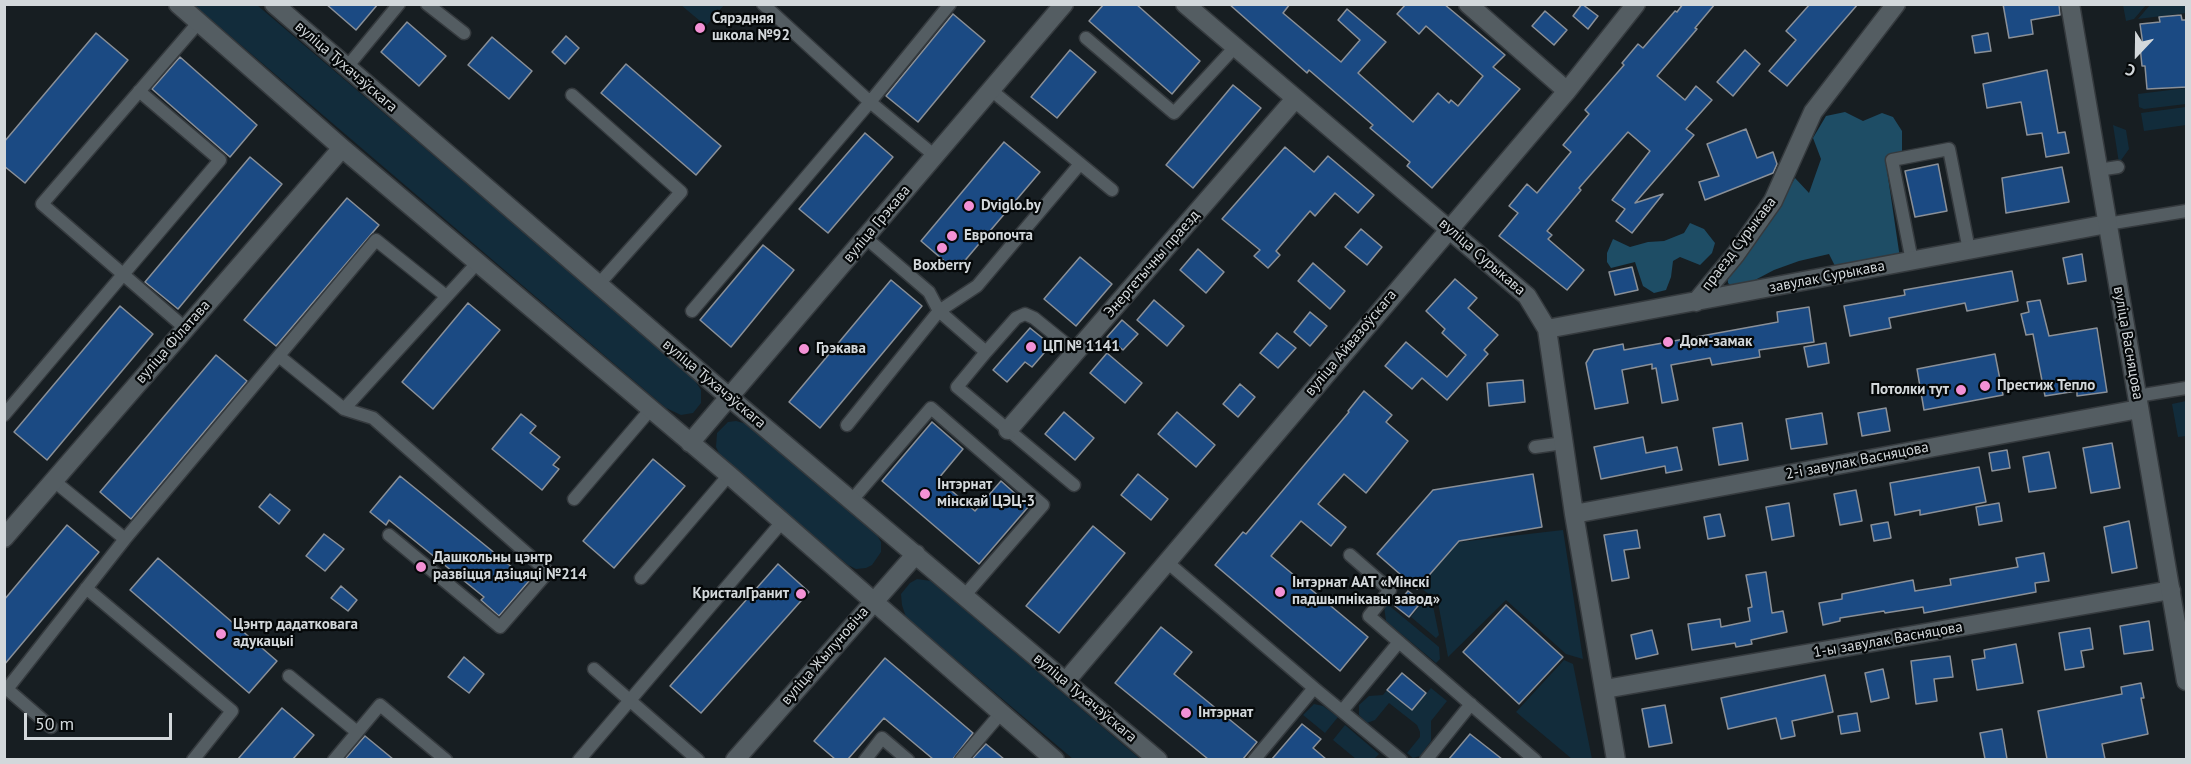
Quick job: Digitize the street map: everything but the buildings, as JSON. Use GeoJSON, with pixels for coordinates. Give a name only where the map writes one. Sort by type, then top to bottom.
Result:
{"type":"FeatureCollection","features":[{"type":"Feature","properties":{"kind":"street"},"geometry":{"type":"LineString","coordinates":[[177,4],[342,148],[729,476],[1055,759]]}},
{"type":"Feature","properties":{"kind":"street","name":"вуліца Тухачэўскага"},"geometry":{"type":"LineString","coordinates":[[274,4],[729,397],[1158,759]]}},
{"type":"Feature","properties":{"kind":"street","name":"вуліца Грэкава"},"geometry":{"type":"LineString","coordinates":[[690,443],[1064,4]]}},
{"type":"Feature","properties":{"kind":"street","name":"вуліца Сурыкава"},"geometry":{"type":"LineString","coordinates":[[1185,4],[1527,296],[1547,329],[1574,514],[1616,759]]}},
{"type":"Feature","properties":{"kind":"street"},"geometry":{"type":"LineString","coordinates":[[1468,4],[1567,91]]}},
{"type":"Feature","properties":{"kind":"street","name":"вуліца Айвазоўскага"},"geometry":{"type":"LineString","coordinates":[[1066,681],[1567,91],[1636,4]]}},
{"type":"Feature","properties":{"kind":"street","name":"праезд Сурыкава"},"geometry":{"type":"LineString","coordinates":[[1696,302],[1735,255],[1773,201],[1813,112],[1896,4]]}},
{"type":"Feature","properties":{"kind":"street","name":"вуліца Васняцова"},"geometry":{"type":"LineString","coordinates":[[2070,4],[2187,681]]}},
{"type":"Feature","properties":{"kind":"street","name":"Энергетычны праезд"},"geometry":{"type":"LineString","coordinates":[[1008,430],[1295,99]]}},
{"type":"Feature","properties":{"kind":"street","name":"вуліца Філатава"},"geometry":{"type":"LineString","coordinates":[[4,538],[342,148]]}},
{"type":"Feature","properties":{"kind":"street","name":"завулак Сурыкава"},"geometry":{"type":"LineString","coordinates":[[1547,329],[2107,224]]}},
{"type":"Feature","properties":{"kind":"street","name":"2-і завулак Васняцова"},"geometry":{"type":"LineString","coordinates":[[1574,514],[2138,402]]}},
{"type":"Feature","properties":{"kind":"street","name":"вуліца Жылуновіча"},"geometry":{"type":"LineString","coordinates":[[735,759],[916,554]]}},
{"type":"Feature","properties":{"kind":"street","name":"1-ы завулак Васняцова"},"geometry":{"type":"LineString","coordinates":[[1605,689],[2171,590]]}},
{"type":"Feature","properties":{"kind":"lane"},"geometry":{"type":"LineString","coordinates":[[347,67],[399,4]]}},
{"type":"Feature","properties":{"kind":"lane"},"geometry":{"type":"LineString","coordinates":[[427,4],[464,33]]}},
{"type":"Feature","properties":{"kind":"lane"},"geometry":{"type":"LineString","coordinates":[[692,311],[870,102],[950,4]]}},
{"type":"Feature","properties":{"kind":"lane"},"geometry":{"type":"LineString","coordinates":[[766,6],[870,102],[935,156]]}},
{"type":"Feature","properties":{"kind":"lane"},"geometry":{"type":"LineString","coordinates":[[185,328],[42,204],[199,22]]}},
{"type":"Feature","properties":{"kind":"lane"},"geometry":{"type":"LineString","coordinates":[[1086,38],[1174,113],[1235,47]]}},
{"type":"Feature","properties":{"kind":"lane"},"geometry":{"type":"LineString","coordinates":[[991,90],[1112,190]]}},
{"type":"Feature","properties":{"kind":"lane"},"geometry":{"type":"LineString","coordinates":[[4,416],[220,160],[139,91]]}},
{"type":"Feature","properties":{"kind":"lane"},"geometry":{"type":"LineString","coordinates":[[572,95],[681,192],[598,285]]}},
{"type":"Feature","properties":{"kind":"lane"},"geometry":{"type":"LineString","coordinates":[[1912,261],[1892,160],[1949,149],[1969,250]]}},
{"type":"Feature","properties":{"kind":"lane"},"geometry":{"type":"LineString","coordinates":[[847,425],[939,311],[977,286],[1080,164]]}},
{"type":"Feature","properties":{"kind":"lane"},"geometry":{"type":"LineString","coordinates":[[2098,170],[2118,166]]}},
{"type":"Feature","properties":{"kind":"lane"},"geometry":{"type":"LineString","coordinates":[[2107,224],[2187,212]]}},
{"type":"Feature","properties":{"kind":"lane"},"geometry":{"type":"LineString","coordinates":[[866,238],[928,292],[939,311],[986,352]]}},
{"type":"Feature","properties":{"kind":"lane"},"geometry":{"type":"LineString","coordinates":[[51,727],[7,690],[125,539],[376,240],[446,296]]}},
{"type":"Feature","properties":{"kind":"lane"},"geometry":{"type":"LineString","coordinates":[[344,409],[478,262]]}},
{"type":"Feature","properties":{"kind":"lane"},"geometry":{"type":"LineString","coordinates":[[1074,485],[957,387],[1016,318],[1025,314],[1034,318],[1076,352]]}},
{"type":"Feature","properties":{"kind":"lane"},"geometry":{"type":"LineString","coordinates":[[280,357],[344,409],[373,418],[548,572],[500,627],[389,535]]}},
{"type":"Feature","properties":{"kind":"lane"},"geometry":{"type":"LineString","coordinates":[[2138,402],[2187,387]]}},
{"type":"Feature","properties":{"kind":"lane"},"geometry":{"type":"LineString","coordinates":[[852,500],[931,408],[1043,505],[965,595]]}},
{"type":"Feature","properties":{"kind":"lane"},"geometry":{"type":"LineString","coordinates":[[574,499],[650,410]]}},
{"type":"Feature","properties":{"kind":"lane"},"geometry":{"type":"LineString","coordinates":[[1535,447],[1563,443]]}},
{"type":"Feature","properties":{"kind":"lane"},"geometry":{"type":"LineString","coordinates":[[641,578],[729,476]]}},
{"type":"Feature","properties":{"kind":"lane"},"geometry":{"type":"LineString","coordinates":[[54,481],[125,539]]}},
{"type":"Feature","properties":{"kind":"lane"},"geometry":{"type":"LineString","coordinates":[[579,759],[782,522]]}},
{"type":"Feature","properties":{"kind":"lane"},"geometry":{"type":"LineString","coordinates":[[1350,555],[1390,590],[1369,616],[1535,759]]}},
{"type":"Feature","properties":{"kind":"lane"},"geometry":{"type":"LineString","coordinates":[[1167,562],[1401,759]]}},
{"type":"Feature","properties":{"kind":"lane"},"geometry":{"type":"LineString","coordinates":[[86,588],[232,711],[193,759]]}},
{"type":"Feature","properties":{"kind":"lane"},"geometry":{"type":"LineString","coordinates":[[1342,711],[1399,642]]}},
{"type":"Feature","properties":{"kind":"lane"},"geometry":{"type":"LineString","coordinates":[[594,669],[698,759]]}},
{"type":"Feature","properties":{"kind":"lane"},"geometry":{"type":"LineString","coordinates":[[289,676],[357,732]]}},
{"type":"Feature","properties":{"kind":"lane"},"geometry":{"type":"LineString","coordinates":[[1254,759],[1314,688]]}},
{"type":"Feature","properties":{"kind":"lane"},"geometry":{"type":"LineString","coordinates":[[1426,759],[1471,704]]}},
{"type":"Feature","properties":{"kind":"lane"},"geometry":{"type":"LineString","coordinates":[[334,759],[380,705],[446,759]]}},
{"type":"Feature","properties":{"kind":"lane"},"geometry":{"type":"LineString","coordinates":[[961,759],[1001,713]]}},
{"type":"Feature","properties":{"kind":"lane"},"geometry":{"type":"LineString","coordinates":[[865,759],[882,738],[908,759]]}},
{"type":"Feature","properties":{"kind":"shaded area"},"geometry":{"type":"Polygon","coordinates":[[[2123,4],[2146,5],[2134,19],[2126,21],[2123,4]]]}},
{"type":"Feature","properties":{"kind":"shaded area"},"geometry":{"type":"Polygon","coordinates":[[[194,5],[257,5],[692,376],[701,390],[701,403],[693,413],[681,415],[666,408],[194,5]]]}},
{"type":"Feature","properties":{"kind":"shaded area"},"geometry":{"type":"Polygon","coordinates":[[[681,5],[724,5],[706,26],[681,5]]]}},
{"type":"Feature","properties":{"kind":"shaded area"},"geometry":{"type":"Polygon","coordinates":[[[2150,5],[2186,5],[2186,13],[2138,19],[2150,5]]]}},
{"type":"Feature","properties":{"kind":"shaded area"},"geometry":{"type":"Polygon","coordinates":[[[2186,88],[2186,104],[2144,109],[2139,107],[2138,94],[2186,88]]]}},
{"type":"Feature","properties":{"kind":"shaded area"},"geometry":{"type":"Polygon","coordinates":[[[2186,107],[2186,125],[2144,131],[2141,113],[2186,107]]]}},
{"type":"Feature","properties":{"kind":"shaded area"},"geometry":{"type":"Polygon","coordinates":[[[1845,112],[1863,121],[1882,113],[1893,117],[1902,131],[1902,153],[1885,157],[1900,258],[1837,270],[1829,254],[1774,270],[1736,290],[1728,283],[1727,272],[1783,199],[1795,178],[1809,193],[1821,159],[1813,138],[1826,116],[1845,112]]]}},
{"type":"Feature","properties":{"kind":"shaded area"},"geometry":{"type":"Polygon","coordinates":[[[2113,125],[2126,130],[2129,149],[2119,163],[2113,125]]]}},
{"type":"Feature","properties":{"kind":"shaded area"},"geometry":{"type":"Polygon","coordinates":[[[1690,223],[1704,229],[1715,243],[1712,253],[1700,265],[1680,257],[1673,261],[1671,277],[1666,290],[1654,293],[1643,286],[1635,262],[1611,268],[1607,262],[1607,253],[1613,239],[1630,247],[1664,241],[1684,233],[1690,223]]]}},
{"type":"Feature","properties":{"kind":"shaded area"},"geometry":{"type":"Polygon","coordinates":[[[2186,401],[2186,436],[2178,437],[2172,404],[2186,401]]]}},
{"type":"Feature","properties":{"kind":"shaded area"},"geometry":{"type":"Polygon","coordinates":[[[736,421],[747,424],[875,532],[881,542],[881,552],[872,565],[856,569],[848,565],[721,457],[716,447],[717,433],[728,422],[736,421]]]}},
{"type":"Feature","properties":{"kind":"shaded area"},"geometry":{"type":"Polygon","coordinates":[[[1563,530],[1583,659],[1566,654],[1506,600],[1448,657],[1438,602],[1420,587],[1459,542],[1563,530]]]}},
{"type":"Feature","properties":{"kind":"shaded area"},"geometry":{"type":"Polygon","coordinates":[[[917,579],[931,581],[1140,759],[1073,759],[906,617],[901,594],[910,583],[917,579]]]}},
{"type":"Feature","properties":{"kind":"shaded area"},"geometry":{"type":"Polygon","coordinates":[[[1424,600],[1433,606],[1439,635],[1436,638],[1411,617],[1424,600]]]}},
{"type":"Feature","properties":{"kind":"shaded area"},"geometry":{"type":"Polygon","coordinates":[[[1386,603],[1439,647],[1440,659],[1436,663],[1386,621],[1384,606],[1386,603]]]}},
{"type":"Feature","properties":{"kind":"shaded area"},"geometry":{"type":"Polygon","coordinates":[[[1564,660],[1573,664],[1592,759],[1572,759],[1516,712],[1564,660]]]}},
{"type":"Feature","properties":{"kind":"shaded area"},"geometry":{"type":"Polygon","coordinates":[[[1431,688],[1447,701],[1431,721],[1431,741],[1420,756],[1413,758],[1407,753],[1420,737],[1417,725],[1389,703],[1375,720],[1367,723],[1359,715],[1359,705],[1369,696],[1383,695],[1387,690],[1412,710],[1431,688]]]}},
{"type":"Feature","properties":{"kind":"shaded area"},"geometry":{"type":"Polygon","coordinates":[[[1314,704],[1323,706],[1338,717],[1325,733],[1303,715],[1314,704]]]}},
{"type":"Feature","properties":{"kind":"shaded area"},"geometry":{"type":"Polygon","coordinates":[[[1345,725],[1379,754],[1374,759],[1356,759],[1333,740],[1345,725]]]}},
{"type":"Feature","properties":{"kind":"place","name":"Сярэдняя школа №92"},"geometry":{"type":"Point","coordinates":[700,28]}},
{"type":"Feature","properties":{"kind":"place","name":"Dviglo.by"},"geometry":{"type":"Point","coordinates":[969,206]}},
{"type":"Feature","properties":{"kind":"place","name":"Европочта"},"geometry":{"type":"Point","coordinates":[952,236]}},
{"type":"Feature","properties":{"kind":"place","name":"Boxberry"},"geometry":{"type":"Point","coordinates":[942,248]}},
{"type":"Feature","properties":{"kind":"place","name":"Дом-замак"},"geometry":{"type":"Point","coordinates":[1668,342]}},
{"type":"Feature","properties":{"kind":"place","name":"ЦП № 1141"},"geometry":{"type":"Point","coordinates":[1031,347]}},
{"type":"Feature","properties":{"kind":"place","name":"Грэкава"},"geometry":{"type":"Point","coordinates":[804,349]}},
{"type":"Feature","properties":{"kind":"place","name":"Престиж Тепло"},"geometry":{"type":"Point","coordinates":[1985,386]}},
{"type":"Feature","properties":{"kind":"place","name":"Потолки тут"},"geometry":{"type":"Point","coordinates":[1961,390]}},
{"type":"Feature","properties":{"kind":"place","name":"Інтэрнат мінскай ЦЭЦ-3"},"geometry":{"type":"Point","coordinates":[925,494]}},
{"type":"Feature","properties":{"kind":"place","name":"Дашкольны цэнтр развіцця дзіцяці №214"},"geometry":{"type":"Point","coordinates":[421,567]}},
{"type":"Feature","properties":{"kind":"place","name":"Інтэрнат ААТ «Мінскі падшыпнікавы завод»"},"geometry":{"type":"Point","coordinates":[1280,592]}},
{"type":"Feature","properties":{"kind":"place","name":"КристалГранит"},"geometry":{"type":"Point","coordinates":[801,594]}},
{"type":"Feature","properties":{"kind":"place","name":"Цэнтр дадатковага адукацыі"},"geometry":{"type":"Point","coordinates":[221,634]}},
{"type":"Feature","properties":{"kind":"place","name":"Інтэрнат"},"geometry":{"type":"Point","coordinates":[1186,713]}}]}
